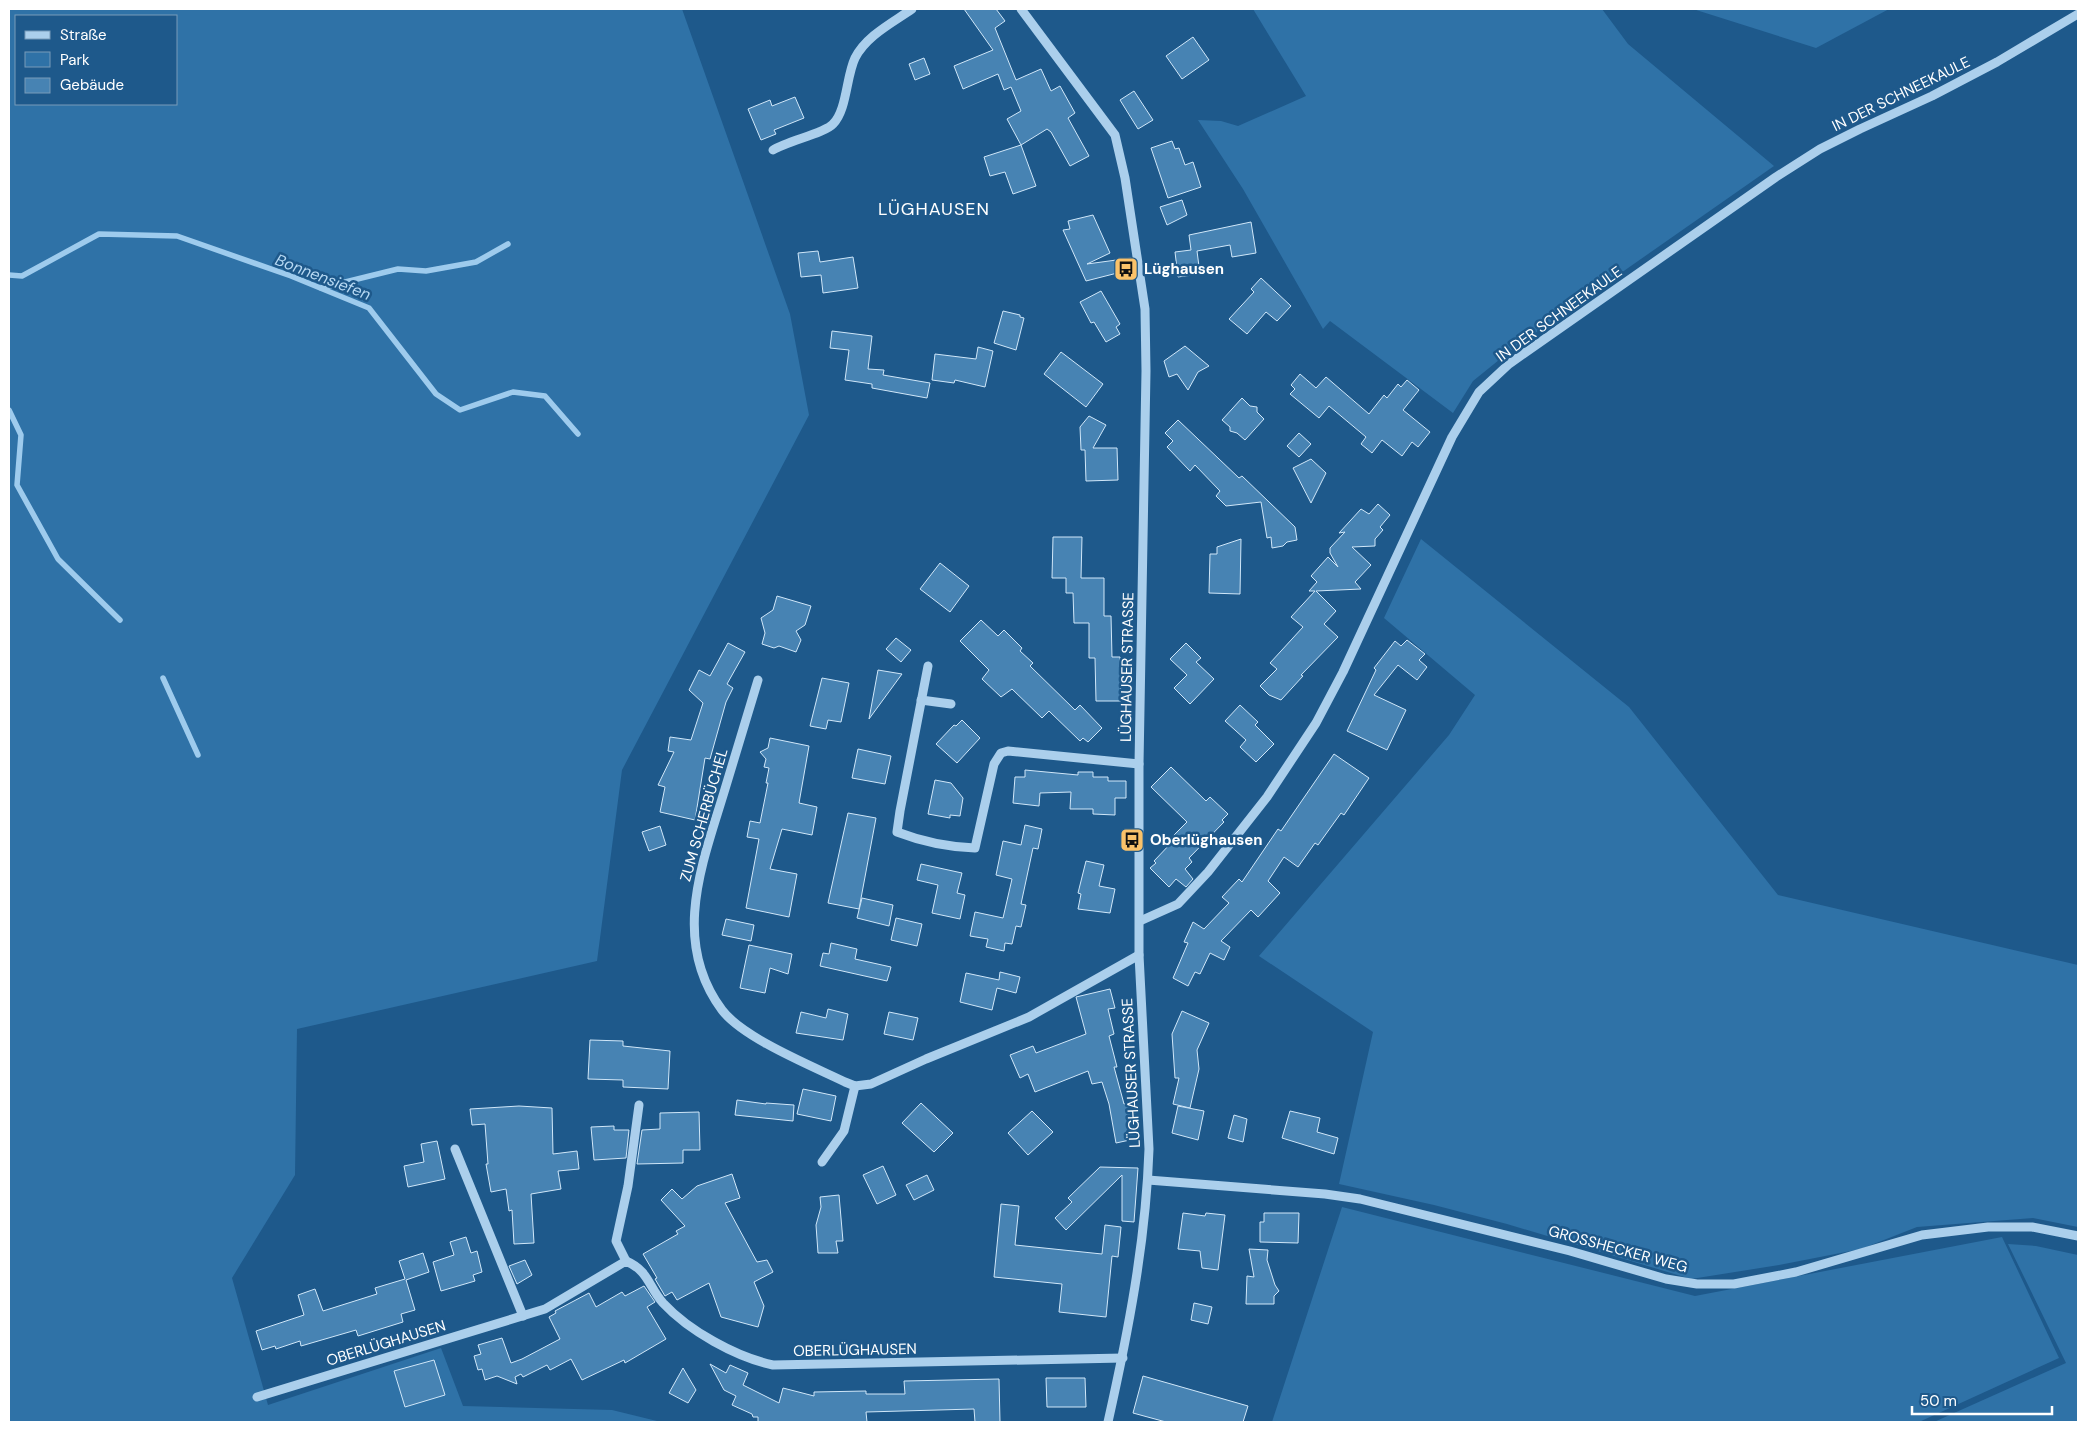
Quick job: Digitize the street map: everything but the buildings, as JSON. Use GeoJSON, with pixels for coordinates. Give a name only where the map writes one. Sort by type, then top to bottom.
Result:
{"type":"FeatureCollection","features":[{"type":"Feature","properties":{"kind":"street"},"geometry":{"type":"LineString","coordinates":[[773,150],[784,143],[833,124],[840,111],[855,58],[865,42],[912,9]]}},
{"type":"Feature","properties":{"kind":"street","name":"LÜGHAUSER STRASSE"},"geometry":{"type":"LineString","coordinates":[[1021,9],[1115,135],[1125,178],[1145,318],[1146,391],[1139,764],[1139,955],[1149,1149],[1148,1180],[1128,1333],[1108,1422]]}},
{"type":"Feature","properties":{"kind":"street","name":"IN DER SCHNEEKAULE"},"geometry":{"type":"LineString","coordinates":[[1140,921],[1178,904],[1208,872],[1267,797],[1316,723],[1343,672],[1452,437],[1479,392],[1509,364],[1776,177],[1813,154],[1860,129],[1932,96],[1997,62],[2078,14]]}},
{"type":"Feature","properties":{"kind":"street"},"geometry":{"type":"LineString","coordinates":[[928,666],[900,811],[898,832],[918,840],[953,847],[975,848],[994,764],[1001,753],[1008,751],[1139,764]]}},
{"type":"Feature","properties":{"kind":"street","name":"ZUM SCHERBÜCHEL"},"geometry":{"type":"LineString","coordinates":[[758,680],[704,854],[697,886],[693,919],[694,948],[705,979],[722,1010],[745,1031],[855,1086]]}},
{"type":"Feature","properties":{"kind":"street"},"geometry":{"type":"LineString","coordinates":[[921,700],[951,704]]}},
{"type":"Feature","properties":{"kind":"street"},"geometry":{"type":"LineString","coordinates":[[822,1162],[844,1131],[855,1086],[871,1084],[926,1059],[1029,1017],[1139,955]]}},
{"type":"Feature","properties":{"kind":"street","name":"OBERLÜGHAUSEN"},"geometry":{"type":"LineString","coordinates":[[639,1105],[628,1186],[616,1240],[626,1261],[639,1267],[662,1302],[676,1316],[727,1350],[754,1361],[773,1365],[1122,1358]]}},
{"type":"Feature","properties":{"kind":"street"},"geometry":{"type":"LineString","coordinates":[[455,1149],[523,1316]]}},
{"type":"Feature","properties":{"kind":"street","name":"GROSSHECKER WEG"},"geometry":{"type":"LineString","coordinates":[[1148,1180],[1325,1194],[1360,1199],[1570,1250],[1666,1279],[1697,1284],[1734,1284],[1796,1272],[1922,1236],[1988,1227],[2032,1227],[2078,1236]]}},
{"type":"Feature","properties":{"kind":"street","name":"OBERLÜGHAUSEN"},"geometry":{"type":"LineString","coordinates":[[257,1397],[545,1309],[626,1261]]}},
{"type":"Feature","properties":{"kind":"green space"},"geometry":{"type":"Polygon","coordinates":[[[9,9],[682,9],[790,314],[809,415],[622,770],[597,961],[297,1029],[295,1175],[232,1278],[268,1405],[441,1348],[463,1406],[612,1410],[661,1422],[9,1422],[9,9]]]}},
{"type":"Feature","properties":{"kind":"green space"},"geometry":{"type":"Polygon","coordinates":[[[1253,9],[1602,9],[1628,44],[1774,166],[1515,347],[1473,381],[1453,413],[1330,321],[1323,329],[1243,189],[1198,120],[1221,121],[1238,126],[1306,96],[1253,9]]]}},
{"type":"Feature","properties":{"kind":"green space"},"geometry":{"type":"Polygon","coordinates":[[[1693,9],[1889,9],[1816,48],[1693,9]]]}},
{"type":"Feature","properties":{"kind":"green space"},"geometry":{"type":"Polygon","coordinates":[[[1421,539],[1629,707],[1778,895],[2078,965],[2078,1227],[2033,1218],[1917,1227],[1861,1249],[1779,1265],[1691,1279],[1507,1224],[1434,1205],[1339,1184],[1373,1032],[1259,956],[1449,735],[1475,695],[1384,618],[1421,539]]]}},
{"type":"Feature","properties":{"kind":"green space"},"geometry":{"type":"Polygon","coordinates":[[[1342,1207],[1695,1296],[2002,1237],[2059,1358],[1919,1422],[1272,1422],[1342,1207]]]}},
{"type":"Feature","properties":{"kind":"green space"},"geometry":{"type":"Polygon","coordinates":[[[2008,1244],[2036,1246],[2078,1255],[2078,1422],[1934,1422],[2066,1363],[2008,1244]]]}},
{"type":"Feature","properties":{"kind":"waterway","name":"Bonnensiefen"},"geometry":{"type":"LineString","coordinates":[[9,275],[22,276],[99,234],[177,236],[291,276],[369,308],[436,394],[460,410],[513,392],[545,396],[578,434]]}},
{"type":"Feature","properties":{"kind":"waterway"},"geometry":{"type":"LineString","coordinates":[[321,288],[398,269],[426,271],[476,262],[508,244]]}},
{"type":"Feature","properties":{"kind":"waterway"},"geometry":{"type":"LineString","coordinates":[[9,410],[21,435],[17,485],[58,559],[120,620]]}},
{"type":"Feature","properties":{"kind":"waterway"},"geometry":{"type":"LineString","coordinates":[[163,678],[198,755]]}},
{"type":"Feature","properties":{"kind":"place","name":"Lüghausen"},"geometry":{"type":"Point","coordinates":[1126,269]}},
{"type":"Feature","properties":{"kind":"place","name":"Oberlüghausen"},"geometry":{"type":"Point","coordinates":[1132,840]}},
{"type":"Feature","properties":{"kind":"district","name":"LÜGHAUSEN"},"geometry":{"type":"Point","coordinates":[934,209]}}]}
